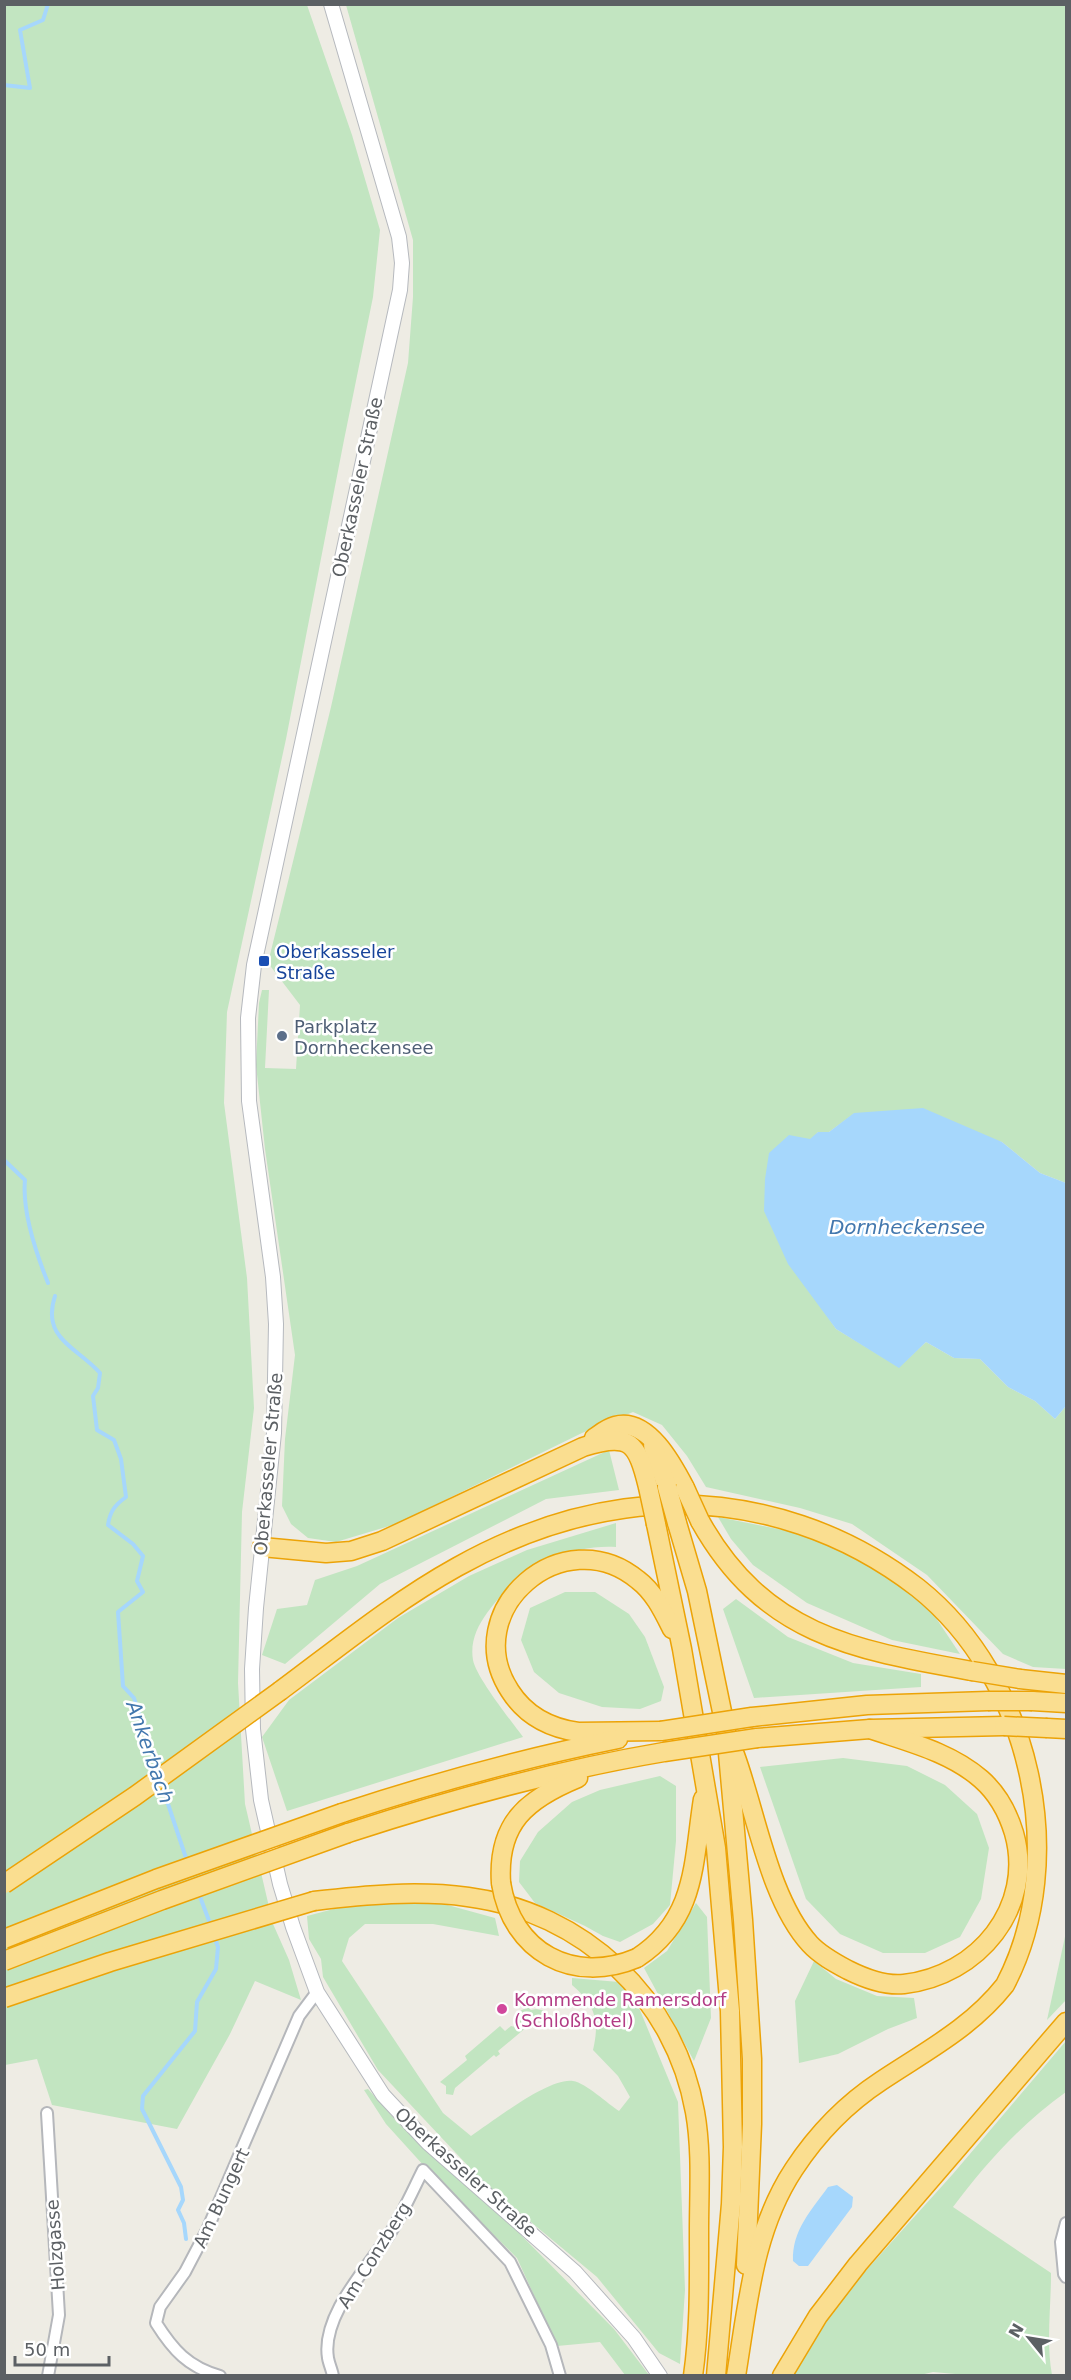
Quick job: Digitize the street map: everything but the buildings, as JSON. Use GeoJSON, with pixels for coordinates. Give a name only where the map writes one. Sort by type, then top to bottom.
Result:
{"type":"FeatureCollection","features":[{"type":"Feature","properties":{"kind":"highway"},"geometry":{"type":"LineString","coordinates":[[583,1447],[614,1426],[634,1428],[660,1446],[669,1458],[700,1521],[722,1557],[766,1602],[802,1626],[862,1649],[972,1671],[1066,1684]]}},
{"type":"Feature","properties":{"kind":"highway"},"geometry":{"type":"LineString","coordinates":[[644,1433],[655,1450],[658,1487],[656,1524],[682,1649],[716,1848],[730,2011],[733,2147],[731,2204],[717,2370]]}},
{"type":"Feature","properties":{"kind":"highway"},"geometry":{"type":"LineString","coordinates":[[262,1547],[327,1553],[351,1551],[382,1541],[583,1447],[608,1439],[627,1444],[642,1461],[677,1523],[697,1591],[726,1731],[772,1872],[792,1918],[811,1945],[833,1963],[860,1976],[903,1984],[941,1975],[963,1965],[983,1949],[999,1929],[1014,1897],[1018,1860],[1016,1841],[1003,1807],[982,1780],[970,1770],[939,1753],[870,1729]]}},
{"type":"Feature","properties":{"kind":"highway"},"geometry":{"type":"LineString","coordinates":[[4,1884],[115,1809],[413,1595],[457,1567],[509,1541],[588,1516],[658,1504],[704,1504],[760,1513],[822,1532],[855,1548],[918,1588],[946,1613],[986,1660],[1018,1712],[1029,1735],[1045,1781],[1051,1818],[1051,1869],[1048,1895],[1029,1947],[1012,1976],[972,2020],[854,2101],[805,2153],[780,2192],[756,2255],[737,2372]]}},
{"type":"Feature","properties":{"kind":"highway"},"geometry":{"type":"LineString","coordinates":[[661,1731],[578,1732],[554,1727],[532,1716],[514,1698],[502,1677],[497,1653],[499,1628],[508,1604],[523,1583],[533,1575],[562,1562],[594,1560],[618,1567],[640,1581],[656,1600],[682,1649]]}},
{"type":"Feature","properties":{"kind":"highway"},"geometry":{"type":"LineString","coordinates":[[4,1939],[156,1879],[342,1813],[500,1765],[661,1731],[752,1717],[867,1705],[988,1701],[1066,1703]]}},
{"type":"Feature","properties":{"kind":"highway"},"geometry":{"type":"LineString","coordinates":[[4,1961],[162,1900],[427,1807],[502,1786],[629,1758],[757,1738],[870,1729],[1004,1726],[1066,1729]]}},
{"type":"Feature","properties":{"kind":"highway"},"geometry":{"type":"LineString","coordinates":[[726,1731],[744,1930],[752,2059],[752,2136],[745,2315]]}},
{"type":"Feature","properties":{"kind":"highway"},"geometry":{"type":"LineString","coordinates":[[629,1758],[552,1789],[531,1803],[521,1813],[508,1835],[501,1858],[501,1883],[505,1905],[515,1925],[530,1942],[551,1957],[575,1966],[588,1968],[613,1966],[638,1958],[666,1934],[685,1904],[691,1884],[706,1782]]}},
{"type":"Feature","properties":{"kind":"highway"},"geometry":{"type":"LineString","coordinates":[[4,1998],[110,1962],[314,1901],[421,1893],[469,1897],[523,1910],[566,1928],[600,1951],[628,1976],[655,2009],[672,2039],[685,2071],[696,2114],[700,2176],[699,2290],[694,2369]]}},
{"type":"Feature","properties":{"kind":"highway"},"geometry":{"type":"LineString","coordinates":[[782,2376],[818,2316],[858,2264],[1066,2022]]}},
{"type":"Feature","properties":{"kind":"street","name":"Oberkasseler Straße"},"geometry":{"type":"LineString","coordinates":[[331,4],[399,237],[402,263],[397,302],[278,852],[251,989],[247,1058],[249,1101],[273,1276],[276,1324],[274,1433],[252,1670],[252,1729],[261,1800],[280,1884],[317,1992],[383,2095],[405,2121],[575,2272],[634,2338],[660,2376]]}},
{"type":"Feature","properties":{"kind":"street","name":"Am Bungert"},"geometry":{"type":"LineString","coordinates":[[220,2376],[200,2370],[172,2348],[156,2323],[158,2313],[167,2295],[185,2272],[207,2230],[299,2016],[317,1992]]}},
{"type":"Feature","properties":{"kind":"street","name":"Holzgasse"},"geometry":{"type":"LineString","coordinates":[[46,2113],[59,2315],[48,2376]]}},
{"type":"Feature","properties":{"kind":"street","name":"Am Conzberg"},"geometry":{"type":"LineString","coordinates":[[333,2376],[328,2357],[328,2338],[333,2324],[355,2283],[401,2215],[423,2170],[510,2262],[551,2344],[560,2376]]}},
{"type":"Feature","properties":{"kind":"street"},"geometry":{"type":"LineString","coordinates":[[1066,2223],[1062,2242],[1066,2277]]}},
{"type":"Feature","properties":{"kind":"green space"},"geometry":{"type":"Polygon","coordinates":[[[5,5],[307,5],[352,135],[380,230],[373,297],[286,739],[227,1012],[224,1103],[247,1278],[254,1408],[242,1512],[238,1683],[245,1804],[273,1924],[289,1960],[301,2000],[255,1981],[230,2034],[177,2129],[52,2105],[37,2059],[5,2065],[5,5]]]}},
{"type":"Feature","properties":{"kind":"green space"},"geometry":{"type":"Polygon","coordinates":[[[346,5],[1066,5],[1066,1183],[1040,1173],[1002,1142],[855,1113],[829,1132],[818,1132],[764,1210],[814,1297],[836,1329],[899,1367],[926,1342],[954,1358],[980,1359],[1008,1387],[1035,1401],[1055,1419],[1066,1406],[1066,1669],[1033,1667],[1003,1654],[927,1575],[852,1524],[800,1508],[706,1487],[687,1456],[662,1425],[633,1412],[582,1433],[396,1524],[336,1542],[308,1538],[291,1524],[282,1506],[285,1439],[295,1355],[265,1149],[256,1065],[259,1003],[262,990],[269,990],[265,1068],[296,1069],[300,1005],[268,963],[331,707],[408,363],[413,297],[413,240],[346,5]]]}},
{"type":"Feature","properties":{"kind":"green space"},"geometry":{"type":"Polygon","coordinates":[[[609,1450],[619,1490],[546,1499],[380,1584],[285,1664],[262,1655],[277,1609],[307,1605],[315,1580],[357,1566],[609,1450]]]}},
{"type":"Feature","properties":{"kind":"green space"},"geometry":{"type":"Polygon","coordinates":[[[718,1517],[798,1533],[884,1570],[928,1606],[960,1654],[892,1640],[807,1603],[753,1565],[731,1539],[718,1517]]]}},
{"type":"Feature","properties":{"kind":"green space"},"geometry":{"type":"Polygon","coordinates":[[[616,1523],[616,1547],[578,1550],[543,1563],[527,1573],[499,1598],[477,1629],[473,1641],[473,1660],[476,1668],[523,1737],[287,1811],[262,1737],[289,1700],[398,1618],[469,1576],[527,1550],[616,1523]]]}},
{"type":"Feature","properties":{"kind":"green space"},"geometry":{"type":"Polygon","coordinates":[[[565,1592],[595,1592],[629,1614],[645,1637],[664,1687],[661,1701],[640,1709],[602,1707],[559,1693],[534,1672],[521,1640],[530,1608],[565,1592]]]}},
{"type":"Feature","properties":{"kind":"green space"},"geometry":{"type":"Polygon","coordinates":[[[736,1599],[788,1637],[853,1663],[921,1674],[921,1687],[754,1698],[723,1609],[736,1599]]]}},
{"type":"Feature","properties":{"kind":"green space"},"geometry":{"type":"Polygon","coordinates":[[[843,1758],[907,1766],[945,1785],[977,1814],[989,1848],[981,1899],[960,1937],[925,1953],[883,1953],[840,1934],[806,1899],[760,1767],[843,1758]]]}},
{"type":"Feature","properties":{"kind":"green space"},"geometry":{"type":"Polygon","coordinates":[[[660,1776],[676,1786],[676,1841],[670,1905],[653,1924],[620,1942],[535,1903],[519,1882],[520,1861],[538,1832],[572,1802],[600,1790],[660,1776]]]}},
{"type":"Feature","properties":{"kind":"green space"},"geometry":{"type":"Polygon","coordinates":[[[414,1901],[444,1904],[495,1918],[499,1936],[433,1924],[365,1924],[349,1938],[342,1961],[443,2113],[471,2136],[536,2093],[563,2082],[573,2081],[584,2086],[619,2111],[630,2097],[618,2076],[593,2050],[596,2030],[594,2014],[586,1999],[572,1985],[572,1978],[619,1982],[637,2003],[678,2102],[685,2290],[680,2364],[659,2353],[597,2277],[485,2184],[378,2070],[323,1977],[321,1959],[309,1939],[307,1916],[349,1905],[414,1901]]]}},
{"type":"Feature","properties":{"kind":"green space"},"geometry":{"type":"Polygon","coordinates":[[[696,1903],[707,1917],[711,2018],[694,2061],[644,1968],[667,1951],[696,1903]]]}},
{"type":"Feature","properties":{"kind":"green space"},"geometry":{"type":"Polygon","coordinates":[[[1066,1932],[1066,2000],[1047,2020],[1066,1932]]]}},
{"type":"Feature","properties":{"kind":"green space"},"geometry":{"type":"Polygon","coordinates":[[[814,1961],[836,1979],[877,1996],[914,1998],[917,2018],[888,2029],[838,2054],[799,2063],[795,2001],[814,1961]]]}},
{"type":"Feature","properties":{"kind":"green space"},"geometry":{"type":"Polygon","coordinates":[[[528,2007],[531,2010],[546,2011],[498,2051],[500,2054],[496,2057],[494,2055],[455,2088],[453,2095],[446,2094],[446,2086],[440,2082],[467,2060],[465,2056],[500,2026],[505,2031],[511,2026],[515,2027],[520,2018],[516,2013],[528,2007]]]}},
{"type":"Feature","properties":{"kind":"green space"},"geometry":{"type":"Polygon","coordinates":[[[1066,2041],[1066,2092],[1034,2117],[1005,2145],[953,2207],[1051,2273],[1049,2337],[1052,2375],[977,2376],[933,2372],[916,2376],[793,2376],[797,2365],[843,2296],[952,2175],[1066,2041]]]}},
{"type":"Feature","properties":{"kind":"green space"},"geometry":{"type":"Polygon","coordinates":[[[368,2089],[399,2124],[515,2229],[614,2329],[649,2375],[625,2375],[600,2342],[557,2346],[517,2258],[425,2167],[386,2124],[364,2090],[368,2089]]]}},
{"type":"Feature","properties":{"kind":"water","name":"Dornheckensee"},"geometry":{"type":"Polygon","coordinates":[[[923,1108],[1002,1142],[1040,1173],[1066,1183],[1066,1406],[1055,1419],[1035,1401],[1008,1387],[980,1359],[954,1358],[926,1342],[899,1368],[836,1329],[788,1264],[764,1211],[769,1153],[789,1135],[810,1139],[818,1132],[829,1132],[854,1113],[923,1108]]]}},
{"type":"Feature","properties":{"kind":"water"},"geometry":{"type":"Polygon","coordinates":[[[837,2185],[853,2197],[852,2207],[808,2266],[799,2266],[793,2261],[799,2230],[828,2187],[837,2185]]]}},
{"type":"Feature","properties":{"kind":"waterway","name":"Ankerbach"},"geometry":{"type":"LineString","coordinates":[[4,85],[30,88],[20,30],[43,20],[48,4]]}},
{"type":"Feature","properties":{"kind":"waterway","name":"Ankerbach"},"geometry":{"type":"LineString","coordinates":[[4,1160],[25,1180],[28,1218],[48,1283]]}},
{"type":"Feature","properties":{"kind":"waterway","name":"Ankerbach"},"geometry":{"type":"LineString","coordinates":[[55,1296],[52,1311],[53,1323],[57,1332],[72,1349],[100,1373],[98,1388],[93,1396],[97,1430],[114,1440],[121,1459],[126,1497],[114,1509],[108,1525],[133,1544],[143,1556],[137,1581],[143,1592],[118,1612],[123,1686],[134,1698],[158,1773]]}},
{"type":"Feature","properties":{"kind":"waterway","name":"Ankerbach"},"geometry":{"type":"LineString","coordinates":[[161,1783],[187,1861]]}},
{"type":"Feature","properties":{"kind":"waterway","name":"Ankerbach"},"geometry":{"type":"LineString","coordinates":[[199,1894],[211,1926]]}},
{"type":"Feature","properties":{"kind":"waterway","name":"Ankerbach"},"geometry":{"type":"LineString","coordinates":[[186,2239],[184,2223],[178,2210],[183,2200],[181,2187],[142,2109],[143,2096],[195,2031],[197,2002],[216,1969],[218,1947],[214,1936]]}},
{"type":"Feature","properties":{"kind":"place","name":"Oberkasseler Straße"},"geometry":{"type":"Point","coordinates":[264,961]}},
{"type":"Feature","properties":{"kind":"place","name":"Parkplatz Dornheckensee"},"geometry":{"type":"Point","coordinates":[282,1036]}},
{"type":"Feature","properties":{"kind":"place","name":"Kommende Ramersdorf (Schloßhotel)"},"geometry":{"type":"Point","coordinates":[502,2009]}}]}
